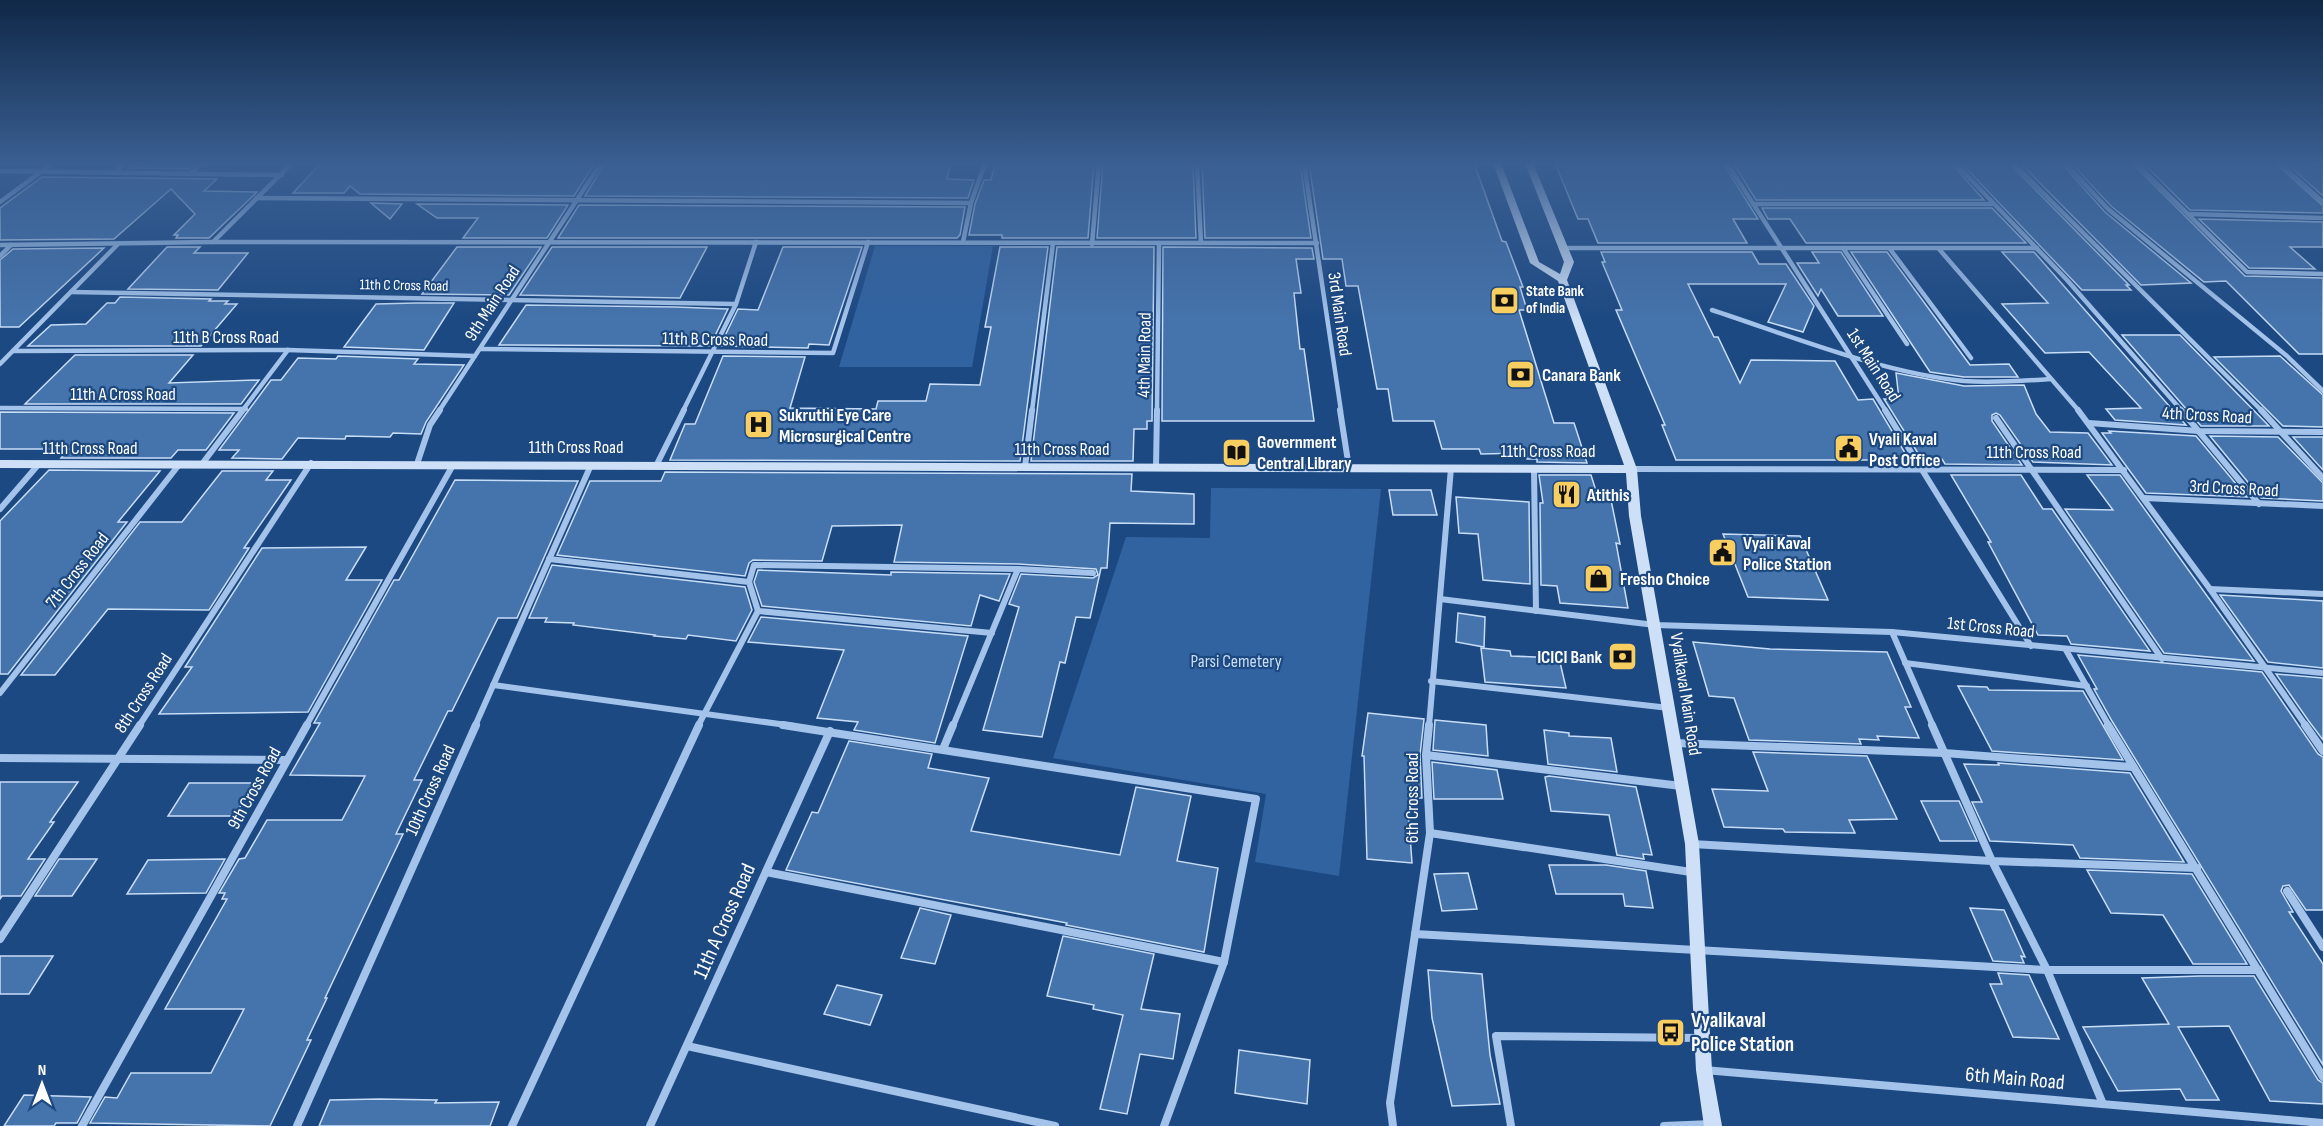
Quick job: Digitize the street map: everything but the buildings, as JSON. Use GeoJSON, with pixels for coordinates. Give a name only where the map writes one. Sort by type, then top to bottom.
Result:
{"type":"FeatureCollection","features":[{"type":"Feature","properties":{"kind":"street"},"geometry":{"type":"LineString","coordinates":[[213,242],[239,216]]}},
{"type":"Feature","properties":{"kind":"street","name":"9th Main Road"},"geometry":{"type":"LineString","coordinates":[[417,464],[430,425],[567,216]]}},
{"type":"Feature","properties":{"kind":"street"},"geometry":{"type":"LineString","coordinates":[[963,242],[968,216]]}},
{"type":"Feature","properties":{"kind":"street"},"geometry":{"type":"LineString","coordinates":[[1092,244],[1094,216]]}},
{"type":"Feature","properties":{"kind":"street"},"geometry":{"type":"LineString","coordinates":[[1200,216],[1201,243]]}},
{"type":"Feature","properties":{"kind":"street","name":"3rd Main Road"},"geometry":{"type":"LineString","coordinates":[[1313,216],[1349,468]]}},
{"type":"Feature","properties":{"kind":"street"},"geometry":{"type":"LineString","coordinates":[[1517,216],[1535,263],[1562,280]]}},
{"type":"Feature","properties":{"kind":"street","name":"Vyalikaval Main Road"},"geometry":{"type":"LineString","coordinates":[[1550,216],[1569,262],[1562,280],[1631,469],[1635,516],[1692,843],[1691,872],[1699,951],[1704,1070],[1713,1125]]}},
{"type":"Feature","properties":{"kind":"street","name":"1st Main Road"},"geometry":{"type":"LineString","coordinates":[[1760,216],[1924,470],[2031,646]]}},
{"type":"Feature","properties":{"kind":"street"},"geometry":{"type":"LineString","coordinates":[[2004,216],[2037,248],[2199,430],[2259,504]]}},
{"type":"Feature","properties":{"kind":"street"},"geometry":{"type":"LineString","coordinates":[[2066,216],[2283,433],[2323,478]]}},
{"type":"Feature","properties":{"kind":"street"},"geometry":{"type":"LineString","coordinates":[[2116,216],[2287,356],[2323,391]]}},
{"type":"Feature","properties":{"kind":"street"},"geometry":{"type":"LineString","coordinates":[[2190,216],[2247,272],[2322,275]]}},
{"type":"Feature","properties":{"kind":"street"},"geometry":{"type":"LineString","coordinates":[[2240,216],[2323,218]]}},
{"type":"Feature","properties":{"kind":"street"},"geometry":{"type":"LineString","coordinates":[[0,245],[213,242],[1317,243]]}},
{"type":"Feature","properties":{"kind":"street"},"geometry":{"type":"LineString","coordinates":[[656,466],[736,304],[756,242]]}},
{"type":"Feature","properties":{"kind":"street","name":"11th B Cross Road"},"geometry":{"type":"LineString","coordinates":[[480,349],[833,354],[868,242]]}},
{"type":"Feature","properties":{"kind":"street"},"geometry":{"type":"LineString","coordinates":[[1025,467],[1053,243]]}},
{"type":"Feature","properties":{"kind":"street","name":"4th Main Road"},"geometry":{"type":"LineString","coordinates":[[1156,467],[1159,243]]}},
{"type":"Feature","properties":{"kind":"street"},"geometry":{"type":"LineString","coordinates":[[0,364],[118,244]]}},
{"type":"Feature","properties":{"kind":"street"},"geometry":{"type":"LineString","coordinates":[[0,256],[11,246]]}},
{"type":"Feature","properties":{"kind":"street"},"geometry":{"type":"LineString","coordinates":[[1563,248],[2037,248]]}},
{"type":"Feature","properties":{"kind":"street"},"geometry":{"type":"LineString","coordinates":[[1843,248],[1907,344]]}},
{"type":"Feature","properties":{"kind":"street"},"geometry":{"type":"LineString","coordinates":[[1890,249],[1971,358]]}},
{"type":"Feature","properties":{"kind":"street"},"geometry":{"type":"LineString","coordinates":[[1939,249],[2089,423],[2323,751]]}},
{"type":"Feature","properties":{"kind":"street","name":"11th C Cross Road"},"geometry":{"type":"LineString","coordinates":[[71,292],[736,304]]}},
{"type":"Feature","properties":{"kind":"street"},"geometry":{"type":"LineString","coordinates":[[1712,310],[1850,355],[1951,379],[1999,382],[2051,379]]}},
{"type":"Feature","properties":{"kind":"street"},"geometry":{"type":"LineString","coordinates":[[202,464],[246,409],[288,350]]}},
{"type":"Feature","properties":{"kind":"street","name":"11th B Cross Road"},"geometry":{"type":"LineString","coordinates":[[13,351],[288,350],[475,356]]}},
{"type":"Feature","properties":{"kind":"street","name":"11th A Cross Road"},"geometry":{"type":"LineString","coordinates":[[0,408],[246,409]]}},
{"type":"Feature","properties":{"kind":"street"},"geometry":{"type":"LineString","coordinates":[[1996,418],[2162,659]]}},
{"type":"Feature","properties":{"kind":"street","name":"4th Cross Road"},"geometry":{"type":"LineString","coordinates":[[2089,423],[2199,430],[2323,432]]}},
{"type":"Feature","properties":{"kind":"street","name":"11th Cross Road"},"geometry":{"type":"LineString","coordinates":[[0,464],[178,466],[311,463],[2124,470]]}},
{"type":"Feature","properties":{"kind":"street","name":"8th Cross Road"},"geometry":{"type":"LineString","coordinates":[[0,939],[311,463]]}},
{"type":"Feature","properties":{"kind":"street"},"geometry":{"type":"LineString","coordinates":[[0,509],[38,465]]}},
{"type":"Feature","properties":{"kind":"street","name":"9th Cross Road"},"geometry":{"type":"LineString","coordinates":[[82,1126],[453,465]]}},
{"type":"Feature","properties":{"kind":"street","name":"10th Cross Road"},"geometry":{"type":"LineString","coordinates":[[297,1126],[591,465]]}},
{"type":"Feature","properties":{"kind":"street","name":"7th Cross Road"},"geometry":{"type":"LineString","coordinates":[[0,693],[178,466]]}},
{"type":"Feature","properties":{"kind":"street","name":"6th Cross Road"},"geometry":{"type":"LineString","coordinates":[[1393,1126],[1390,1103],[1430,833],[1426,755],[1451,468]]}},
{"type":"Feature","properties":{"kind":"street"},"geometry":{"type":"LineString","coordinates":[[1534,468],[1536,611]]}},
{"type":"Feature","properties":{"kind":"street","name":"3rd Cross Road"},"geometry":{"type":"LineString","coordinates":[[2144,498],[2323,506]]}},
{"type":"Feature","properties":{"kind":"street"},"geometry":{"type":"LineString","coordinates":[[549,559],[749,582]]}},
{"type":"Feature","properties":{"kind":"street"},"geometry":{"type":"LineString","coordinates":[[512,1126],[704,714],[758,611],[749,582],[754,565],[1018,569],[1093,573]]}},
{"type":"Feature","properties":{"kind":"street"},"geometry":{"type":"LineString","coordinates":[[943,749],[1018,569]]}},
{"type":"Feature","properties":{"kind":"street"},"geometry":{"type":"LineString","coordinates":[[2210,590],[2323,594]]}},
{"type":"Feature","properties":{"kind":"street","name":"1st Cross Road"},"geometry":{"type":"LineString","coordinates":[[1440,599],[1655,625],[1892,632],[2323,673]]}},
{"type":"Feature","properties":{"kind":"street"},"geometry":{"type":"LineString","coordinates":[[758,611],[992,633]]}},
{"type":"Feature","properties":{"kind":"street"},"geometry":{"type":"LineString","coordinates":[[1892,632],[1992,861],[2047,970],[2103,1104]]}},
{"type":"Feature","properties":{"kind":"street"},"geometry":{"type":"LineString","coordinates":[[2066,650],[2132,767],[2198,868],[2323,1077]]}},
{"type":"Feature","properties":{"kind":"street"},"geometry":{"type":"LineString","coordinates":[[1905,663],[2087,686]]}},
{"type":"Feature","properties":{"kind":"street"},"geometry":{"type":"LineString","coordinates":[[1431,681],[1669,708]]}},
{"type":"Feature","properties":{"kind":"street"},"geometry":{"type":"LineString","coordinates":[[493,685],[830,731],[1256,799],[1224,962],[1164,1126]]}},
{"type":"Feature","properties":{"kind":"street","name":"11th A Cross Road"},"geometry":{"type":"LineString","coordinates":[[650,1126],[830,731]]}},
{"type":"Feature","properties":{"kind":"street"},"geometry":{"type":"LineString","coordinates":[[1673,743],[1944,753],[2132,767]]}},
{"type":"Feature","properties":{"kind":"street"},"geometry":{"type":"LineString","coordinates":[[1426,755],[1682,786]]}},
{"type":"Feature","properties":{"kind":"street"},"geometry":{"type":"LineString","coordinates":[[0,758],[287,760]]}},
{"type":"Feature","properties":{"kind":"street"},"geometry":{"type":"LineString","coordinates":[[1430,833],[1691,872]]}},
{"type":"Feature","properties":{"kind":"street"},"geometry":{"type":"LineString","coordinates":[[1692,843],[1992,861],[2198,868]]}},
{"type":"Feature","properties":{"kind":"street"},"geometry":{"type":"LineString","coordinates":[[766,872],[1224,962]]}},
{"type":"Feature","properties":{"kind":"street"},"geometry":{"type":"LineString","coordinates":[[2287,891],[2323,947]]}},
{"type":"Feature","properties":{"kind":"street"},"geometry":{"type":"LineString","coordinates":[[1415,934],[2047,970],[2258,970]]}},
{"type":"Feature","properties":{"kind":"street"},"geometry":{"type":"LineString","coordinates":[[1511,1126],[1496,1036],[1702,1038]]}},
{"type":"Feature","properties":{"kind":"street"},"geometry":{"type":"LineString","coordinates":[[687,1046],[1055,1126]]}},
{"type":"Feature","properties":{"kind":"street","name":"6th Main Road"},"geometry":{"type":"LineString","coordinates":[[1704,1070],[2323,1123]]}},
{"type":"Feature","properties":{"kind":"street"},"geometry":{"type":"LineString","coordinates":[[1664,1126],[1713,1125]]}},
{"type":"Feature","properties":{"kind":"green space"},"geometry":{"type":"Polygon","coordinates":[[[875,246],[993,246],[972,367],[839,367],[875,246]]]}},
{"type":"Feature","properties":{"kind":"green space","name":"Parsi Cemetery"},"geometry":{"type":"Polygon","coordinates":[[[1211,488],[1381,489],[1339,876],[1255,862],[1266,794],[1053,758],[1126,537],[1210,538],[1211,488]]]}},
{"type":"Feature","properties":{"kind":"place","name":"State Bank of India"},"geometry":{"type":"Point","coordinates":[1505,300]}},
{"type":"Feature","properties":{"kind":"place","name":"Canara Bank"},"geometry":{"type":"Point","coordinates":[1521,375]}},
{"type":"Feature","properties":{"kind":"place","name":"Sukruthi Eye Care Microsurgical Centre"},"geometry":{"type":"Point","coordinates":[758,425]}},
{"type":"Feature","properties":{"kind":"place","name":"Vyali Kaval Post Office"},"geometry":{"type":"Point","coordinates":[1848,449]}},
{"type":"Feature","properties":{"kind":"place","name":"Government Central Library"},"geometry":{"type":"Point","coordinates":[1236,452]}},
{"type":"Feature","properties":{"kind":"place","name":"Atithis"},"geometry":{"type":"Point","coordinates":[1566,495]}},
{"type":"Feature","properties":{"kind":"place","name":"Vyali Kaval Police Station"},"geometry":{"type":"Point","coordinates":[1722,553]}},
{"type":"Feature","properties":{"kind":"place","name":"Fresho Choice"},"geometry":{"type":"Point","coordinates":[1599,579]}},
{"type":"Feature","properties":{"kind":"place","name":"ICICI Bank"},"geometry":{"type":"Point","coordinates":[1623,657]}},
{"type":"Feature","properties":{"kind":"place","name":"Vyalikaval Police Station"},"geometry":{"type":"Point","coordinates":[1670,1032]}}]}
